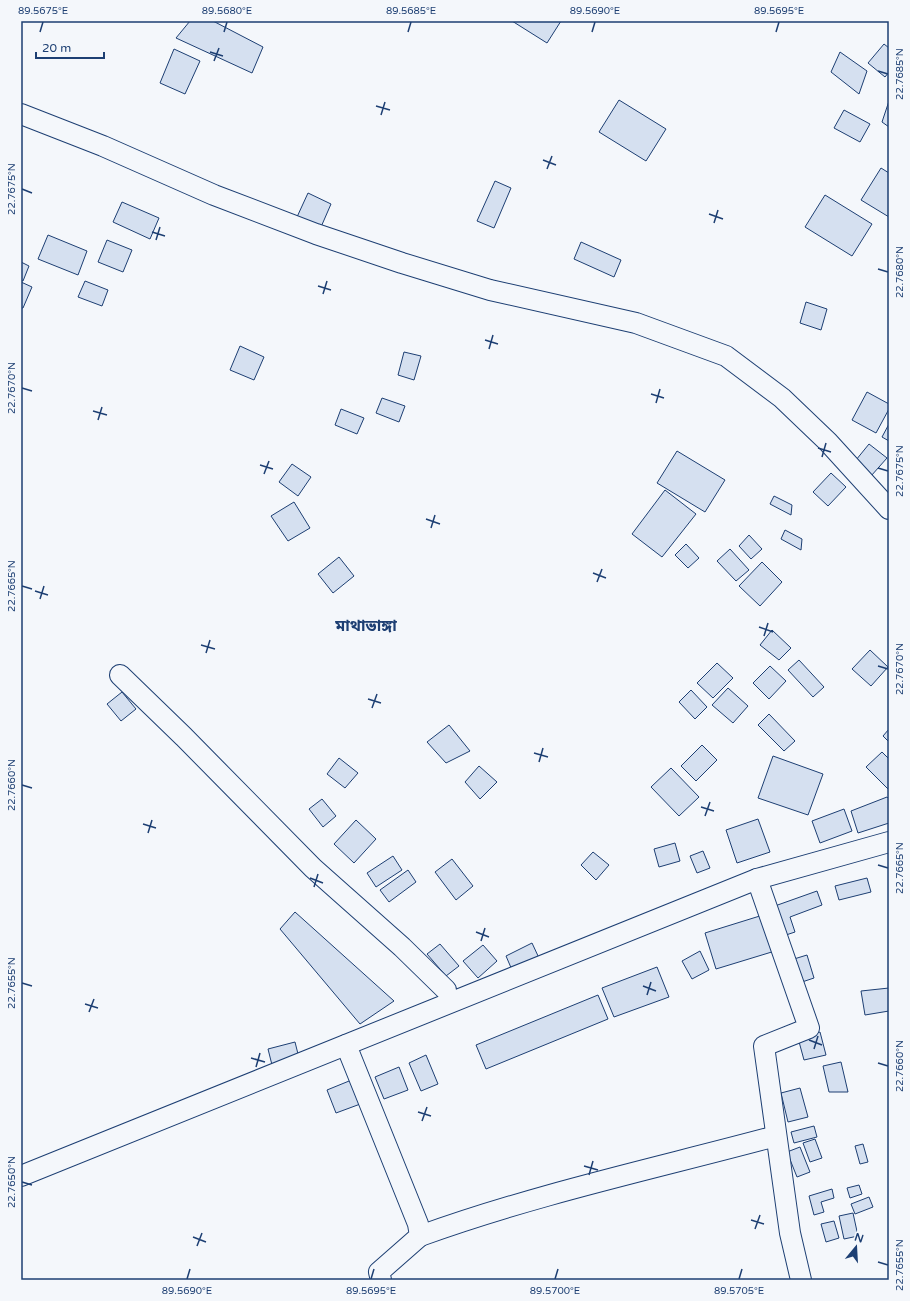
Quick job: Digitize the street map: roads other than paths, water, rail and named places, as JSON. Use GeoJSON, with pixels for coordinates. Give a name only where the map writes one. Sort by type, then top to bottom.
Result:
{"type":"FeatureCollection","features":[{"type":"Feature","properties":{"kind":"street"},"geometry":{"type":"LineString","coordinates":[[21,114],[103,146],[214,195],[316,234],[402,263],[490,290],[636,323],[726,356],[782,398],[828,442],[889,509]]}},
{"type":"Feature","properties":{"kind":"street"},"geometry":{"type":"LineString","coordinates":[[120,675],[184,737],[313,868],[402,947],[446,990]]}},
{"type":"Feature","properties":{"kind":"street"},"geometry":{"type":"LineString","coordinates":[[21,1176],[757,879],[889,842]]}},
{"type":"Feature","properties":{"kind":"street"},"geometry":{"type":"LineString","coordinates":[[757,879],[809,1028],[764,1046],[790,1234],[801,1280]]}},
{"type":"Feature","properties":{"kind":"street"},"geometry":{"type":"LineString","coordinates":[[346,1045],[418,1224],[420,1236]]}},
{"type":"Feature","properties":{"kind":"street"},"geometry":{"type":"LineString","coordinates":[[376,1277],[420,1236],[558,1192],[776,1136]]}},
{"type":"Feature","properties":{"kind":"district","name":"মাথাভাঙ্গা"},"geometry":{"type":"Point","coordinates":[366,626]}}]}
